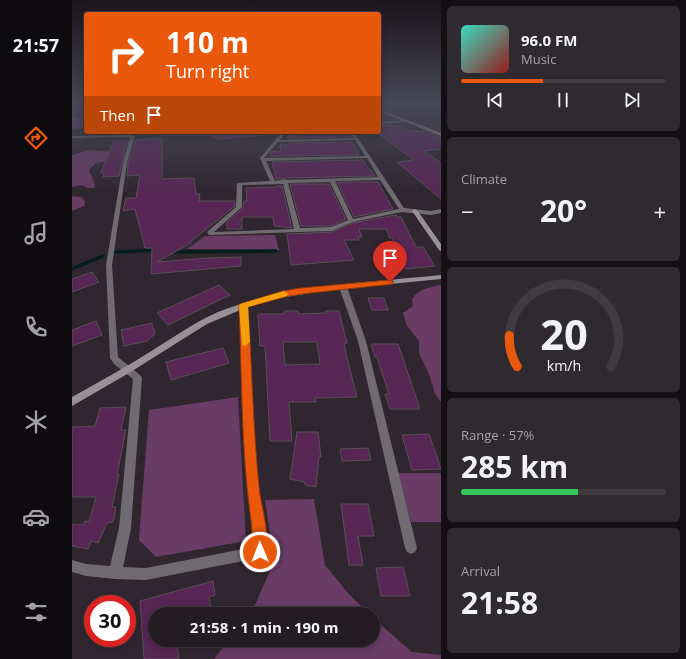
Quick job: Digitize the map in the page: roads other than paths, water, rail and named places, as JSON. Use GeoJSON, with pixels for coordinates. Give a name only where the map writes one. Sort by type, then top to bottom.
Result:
{"type":"FeatureCollection","features":[{"type":"Feature","properties":{"kind":"street"},"geometry":{"type":"LineString","coordinates":[[72,137],[119,134],[133,136],[125,163],[109,265],[114,358],[138,378],[125,528],[115,572]]}},
{"type":"Feature","properties":{"kind":"street"},"geometry":{"type":"LineString","coordinates":[[262,160],[282,134]]}},
{"type":"Feature","properties":{"kind":"street"},"geometry":{"type":"LineString","coordinates":[[353,134],[402,210]]}},
{"type":"Feature","properties":{"kind":"street"},"geometry":{"type":"LineString","coordinates":[[277,141],[356,139]]}},
{"type":"Feature","properties":{"kind":"street"},"geometry":{"type":"LineString","coordinates":[[262,160],[368,157]]}},
{"type":"Feature","properties":{"kind":"street"},"geometry":{"type":"LineString","coordinates":[[262,160],[273,182]]}},
{"type":"Feature","properties":{"kind":"street"},"geometry":{"type":"LineString","coordinates":[[381,178],[239,184],[239,207],[210,232],[211,234],[332,229],[351,221],[402,210],[431,212],[441,211]]}},
{"type":"Feature","properties":{"kind":"street"},"geometry":{"type":"LineString","coordinates":[[332,180],[351,221]]}},
{"type":"Feature","properties":{"kind":"street"},"geometry":{"type":"LineString","coordinates":[[285,181],[298,231]]}},
{"type":"Feature","properties":{"kind":"street"},"geometry":{"type":"LineString","coordinates":[[415,211],[441,249]]}},
{"type":"Feature","properties":{"kind":"street"},"geometry":{"type":"LineString","coordinates":[[72,402],[128,370],[184,334],[220,314],[243,306],[283,294],[441,277]]}},
{"type":"Feature","properties":{"kind":"street"},"geometry":{"type":"LineString","coordinates":[[342,287],[362,341],[411,548]]}},
{"type":"Feature","properties":{"kind":"street"},"geometry":{"type":"LineString","coordinates":[[72,566],[86,570],[146,574],[260,552],[253,488],[243,306]]}},
{"type":"Feature","properties":{"kind":"waterway"},"geometry":{"type":"LineString","coordinates":[[116,252],[157,250]]}},
{"type":"Feature","properties":{"kind":"waterway"},"geometry":{"type":"LineString","coordinates":[[170,252],[276,251]]}},
{"type":"Feature","properties":{"kind":"waterway"},"geometry":{"type":"LineString","coordinates":[[72,269],[103,256]]}}]}
